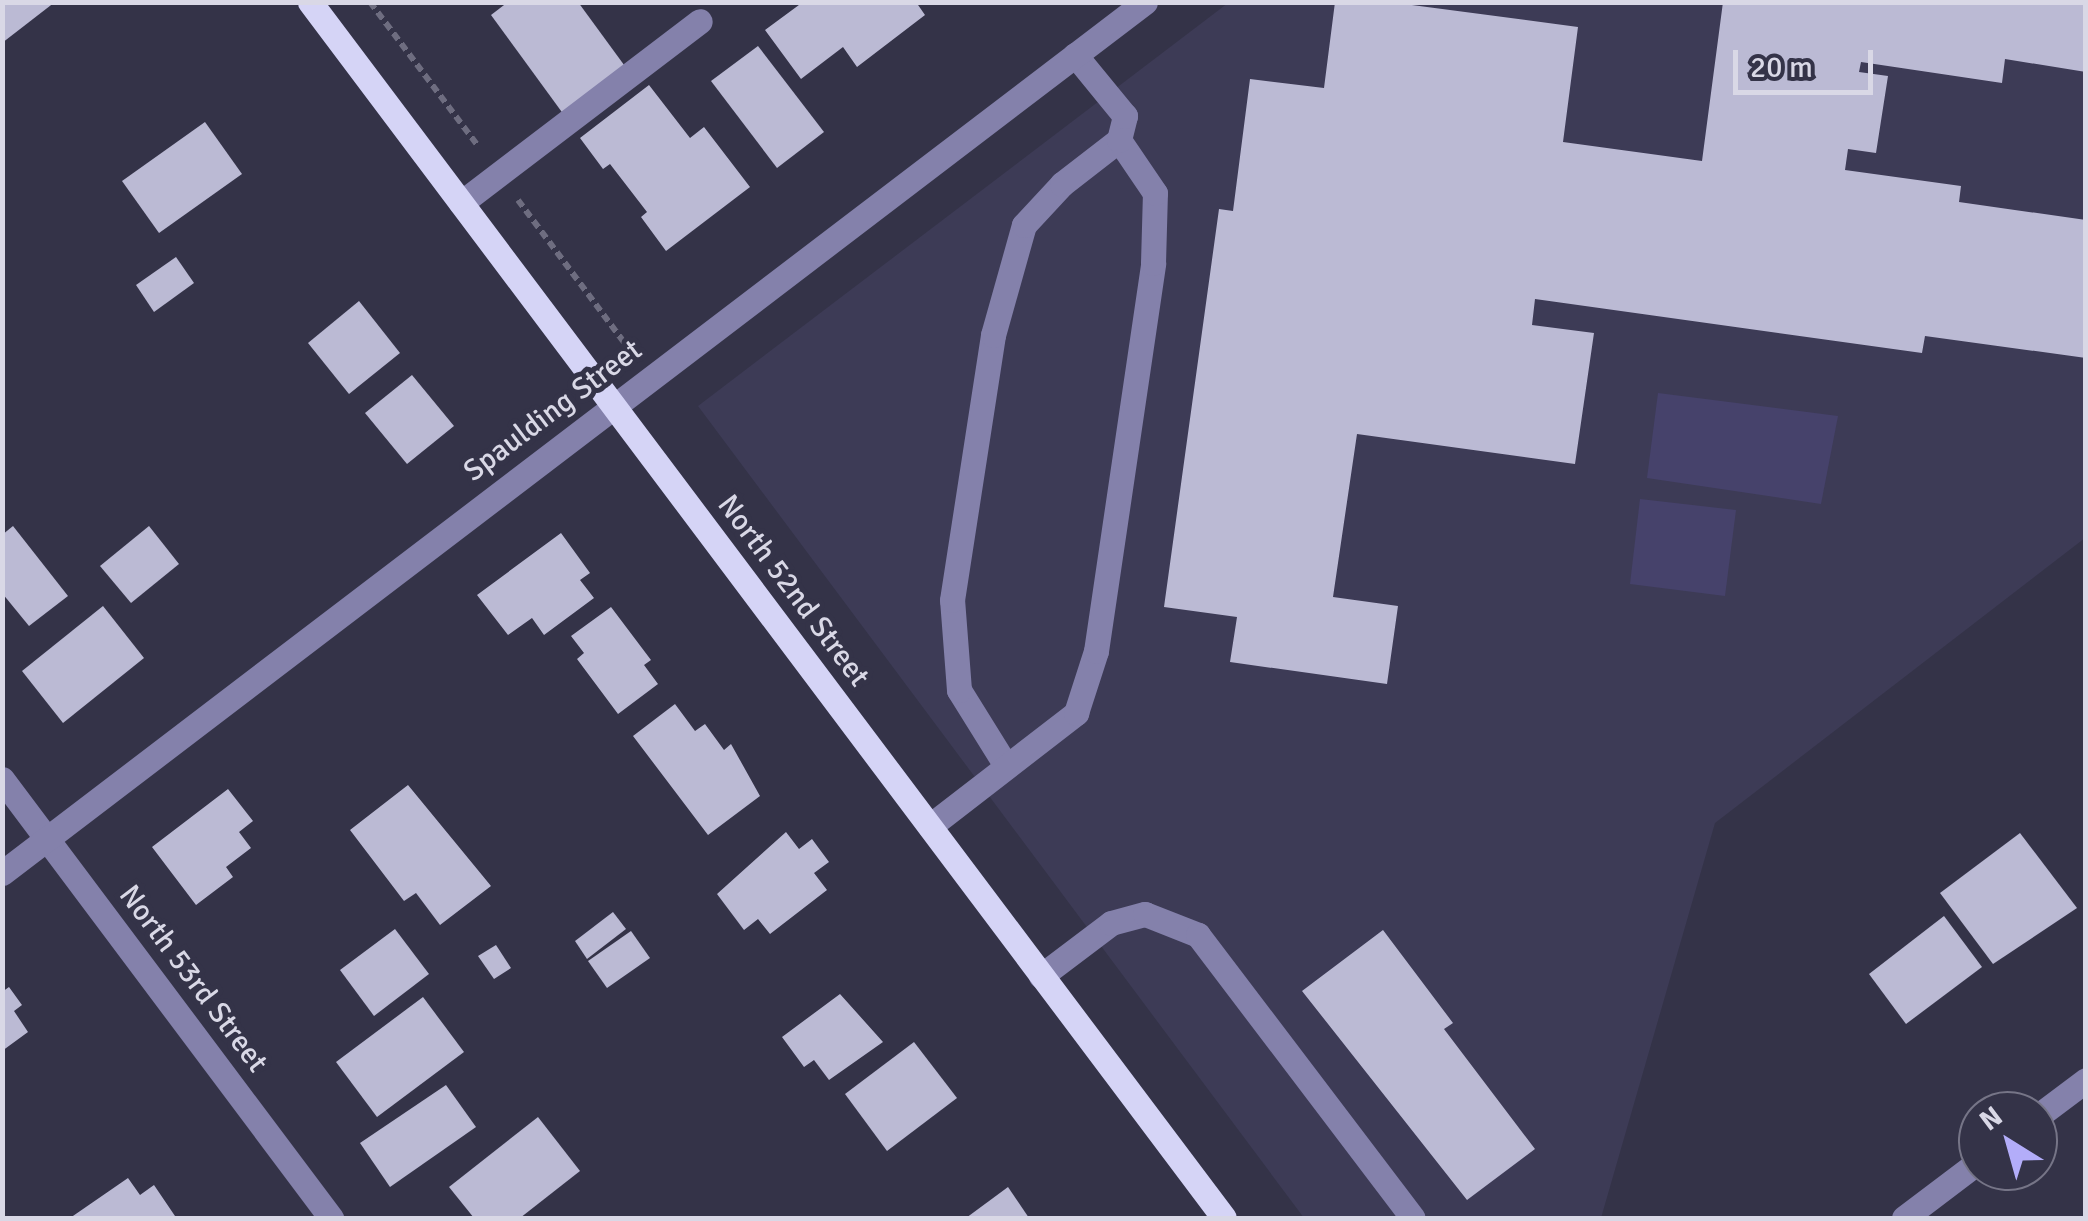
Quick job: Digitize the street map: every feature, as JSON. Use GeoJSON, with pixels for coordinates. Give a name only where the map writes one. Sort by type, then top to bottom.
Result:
{"type":"FeatureCollection","features":[{"type":"Feature","properties":{"kind":"main road","name":"North 52nd Street"},"geometry":{"type":"LineString","coordinates":[[310,2],[1224,1218]]}},
{"type":"Feature","properties":{"kind":"street","name":"Spaulding Street"},"geometry":{"type":"LineString","coordinates":[[2,873],[1144,2]]}},
{"type":"Feature","properties":{"kind":"street"},"geometry":{"type":"LineString","coordinates":[[460,203],[700,21]]}},
{"type":"Feature","properties":{"kind":"street"},"geometry":{"type":"LineString","coordinates":[[1005,764],[959,690],[952,600],[993,335],[1024,225],[1062,184],[1120,140],[1125,116],[1075,55]]}},
{"type":"Feature","properties":{"kind":"street"},"geometry":{"type":"LineString","coordinates":[[930,826],[1005,764],[1076,713],[1096,651],[1154,263],[1155,194],[1120,140]]}},
{"type":"Feature","properties":{"kind":"street","name":"North 53rd Street"},"geometry":{"type":"LineString","coordinates":[[2,779],[331,1218]]}},
{"type":"Feature","properties":{"kind":"street"},"geometry":{"type":"LineString","coordinates":[[1042,976],[1111,923],[1145,914],[1198,935],[1413,1218]]}},
{"type":"Feature","properties":{"kind":"street"},"geometry":{"type":"LineString","coordinates":[[2058,1101],[2086,1080]]}},
{"type":"Feature","properties":{"kind":"street"},"geometry":{"type":"LineString","coordinates":[[1904,1218],[1958,1177]]}},
{"type":"Feature","properties":{"kind":"shaded area"},"geometry":{"type":"Polygon","coordinates":[[[1228,3],[2085,3],[2085,538],[1715,823],[1601,1218],[1304,1218],[698,406],[1228,3]]]}},
{"type":"Feature","properties":{"kind":"shaded area"},"geometry":{"type":"Polygon","coordinates":[[[1658,393],[1838,416],[1821,504],[1647,478],[1658,393]]]}},
{"type":"Feature","properties":{"kind":"shaded area"},"geometry":{"type":"Polygon","coordinates":[[[1640,499],[1736,510],[1725,596],[1630,584],[1640,499]]]}},
{"type":"Feature","properties":{"kind":"building"},"geometry":{"type":"Polygon","coordinates":[[[2,2],[55,2],[2,43],[2,2]]]}},
{"type":"Feature","properties":{"kind":"building"},"geometry":{"type":"Polygon","coordinates":[[[508,2],[578,2],[627,69],[564,115],[491,15],[508,2]]]}},
{"type":"Feature","properties":{"kind":"building"},"geometry":{"type":"Polygon","coordinates":[[[803,2],[916,2],[925,15],[857,67],[843,47],[801,79],[765,30],[803,2]]]}},
{"type":"Feature","properties":{"kind":"building"},"geometry":{"type":"Polygon","coordinates":[[[1335,2],[1389,2],[1578,27],[1563,142],[1702,161],[1723,2],[2086,2],[2086,72],[2005,59],[2002,83],[1861,62],[1859,72],[1888,76],[1876,153],[1848,149],[1845,170],[1961,186],[1959,202],[2086,220],[2086,358],[1925,336],[1922,353],[1535,299],[1532,325],[1594,333],[1575,464],[1357,434],[1333,597],[1398,606],[1387,684],[1230,662],[1237,617],[1164,607],[1219,209],[1233,211],[1250,79],[1324,88],[1335,2]]]}},
{"type":"Feature","properties":{"kind":"building"},"geometry":{"type":"Polygon","coordinates":[[[758,46],[824,132],[777,168],[711,81],[758,46]]]}},
{"type":"Feature","properties":{"kind":"building"},"geometry":{"type":"Polygon","coordinates":[[[649,85],[690,138],[704,127],[750,187],[666,251],[641,217],[647,212],[610,164],[603,169],[580,138],[649,85]]]}},
{"type":"Feature","properties":{"kind":"building"},"geometry":{"type":"Polygon","coordinates":[[[205,122],[242,174],[159,233],[122,181],[205,122]]]}},
{"type":"Feature","properties":{"kind":"building"},"geometry":{"type":"Polygon","coordinates":[[[176,257],[194,283],[154,312],[136,285],[176,257]]]}},
{"type":"Feature","properties":{"kind":"building"},"geometry":{"type":"Polygon","coordinates":[[[359,301],[400,353],[349,394],[308,343],[359,301]]]}},
{"type":"Feature","properties":{"kind":"building"},"geometry":{"type":"Polygon","coordinates":[[[412,375],[454,426],[407,464],[365,413],[412,375]]]}},
{"type":"Feature","properties":{"kind":"building"},"geometry":{"type":"Polygon","coordinates":[[[13,526],[68,596],[29,626],[2,593],[2,535],[13,526]]]}},
{"type":"Feature","properties":{"kind":"building"},"geometry":{"type":"Polygon","coordinates":[[[149,526],[179,564],[131,603],[100,566],[149,526]]]}},
{"type":"Feature","properties":{"kind":"building"},"geometry":{"type":"Polygon","coordinates":[[[561,533],[590,573],[580,580],[594,598],[544,635],[532,618],[508,635],[477,595],[561,533]]]}},
{"type":"Feature","properties":{"kind":"building"},"geometry":{"type":"Polygon","coordinates":[[[103,606],[144,658],[63,723],[22,671],[103,606]]]}},
{"type":"Feature","properties":{"kind":"building"},"geometry":{"type":"Polygon","coordinates":[[[611,607],[651,660],[644,665],[658,684],[618,714],[577,659],[584,653],[571,636],[611,607]]]}},
{"type":"Feature","properties":{"kind":"building"},"geometry":{"type":"Polygon","coordinates":[[[675,704],[695,731],[705,724],[724,750],[731,744],[760,796],[708,835],[633,736],[675,704]]]}},
{"type":"Feature","properties":{"kind":"building"},"geometry":{"type":"Polygon","coordinates":[[[408,785],[491,886],[440,925],[416,893],[404,901],[350,830],[408,785]]]}},
{"type":"Feature","properties":{"kind":"building"},"geometry":{"type":"Polygon","coordinates":[[[228,789],[253,821],[239,832],[251,848],[226,867],[233,877],[196,905],[152,847],[228,789]]]}},
{"type":"Feature","properties":{"kind":"building"},"geometry":{"type":"Polygon","coordinates":[[[786,832],[799,849],[812,839],[829,862],[814,873],[827,890],[770,934],[758,919],[744,930],[717,894],[786,832]]]}},
{"type":"Feature","properties":{"kind":"building"},"geometry":{"type":"Polygon","coordinates":[[[2020,833],[2077,908],[1993,964],[1940,893],[2020,833]]]}},
{"type":"Feature","properties":{"kind":"building"},"geometry":{"type":"Polygon","coordinates":[[[613,912],[626,929],[587,959],[575,941],[613,912]]]}},
{"type":"Feature","properties":{"kind":"building"},"geometry":{"type":"Polygon","coordinates":[[[1944,916],[1982,967],[1906,1024],[1869,974],[1944,916]]]}},
{"type":"Feature","properties":{"kind":"building"},"geometry":{"type":"Polygon","coordinates":[[[395,929],[429,974],[374,1016],[340,970],[395,929]]]}},
{"type":"Feature","properties":{"kind":"building"},"geometry":{"type":"Polygon","coordinates":[[[1383,930],[1453,1023],[1444,1029],[1535,1149],[1467,1200],[1302,991],[1383,930]]]}},
{"type":"Feature","properties":{"kind":"building"},"geometry":{"type":"Polygon","coordinates":[[[631,931],[650,958],[607,988],[588,961],[631,931]]]}},
{"type":"Feature","properties":{"kind":"building"},"geometry":{"type":"Polygon","coordinates":[[[496,945],[511,968],[494,979],[478,956],[496,945]]]}},
{"type":"Feature","properties":{"kind":"building"},"geometry":{"type":"Polygon","coordinates":[[[9,987],[22,1005],[14,1011],[28,1032],[2,1051],[2,992],[9,987]]]}},
{"type":"Feature","properties":{"kind":"building"},"geometry":{"type":"Polygon","coordinates":[[[840,994],[883,1042],[829,1080],[814,1060],[804,1067],[782,1037],[840,994]]]}},
{"type":"Feature","properties":{"kind":"building"},"geometry":{"type":"Polygon","coordinates":[[[423,997],[464,1052],[377,1117],[336,1062],[423,997]]]}},
{"type":"Feature","properties":{"kind":"building"},"geometry":{"type":"Polygon","coordinates":[[[914,1042],[957,1098],[887,1151],[845,1094],[914,1042]]]}},
{"type":"Feature","properties":{"kind":"building"},"geometry":{"type":"Polygon","coordinates":[[[446,1085],[476,1127],[390,1187],[360,1143],[446,1085]]]}},
{"type":"Feature","properties":{"kind":"building"},"geometry":{"type":"Polygon","coordinates":[[[538,1117],[580,1171],[520,1218],[474,1218],[449,1187],[538,1117]]]}},
{"type":"Feature","properties":{"kind":"building"},"geometry":{"type":"Polygon","coordinates":[[[128,1178],[140,1195],[154,1185],[175,1216],[70,1218],[128,1178]]]}},
{"type":"Feature","properties":{"kind":"building"},"geometry":{"type":"Polygon","coordinates":[[[1008,1187],[1029,1218],[966,1218],[1008,1187]]]}}]}
